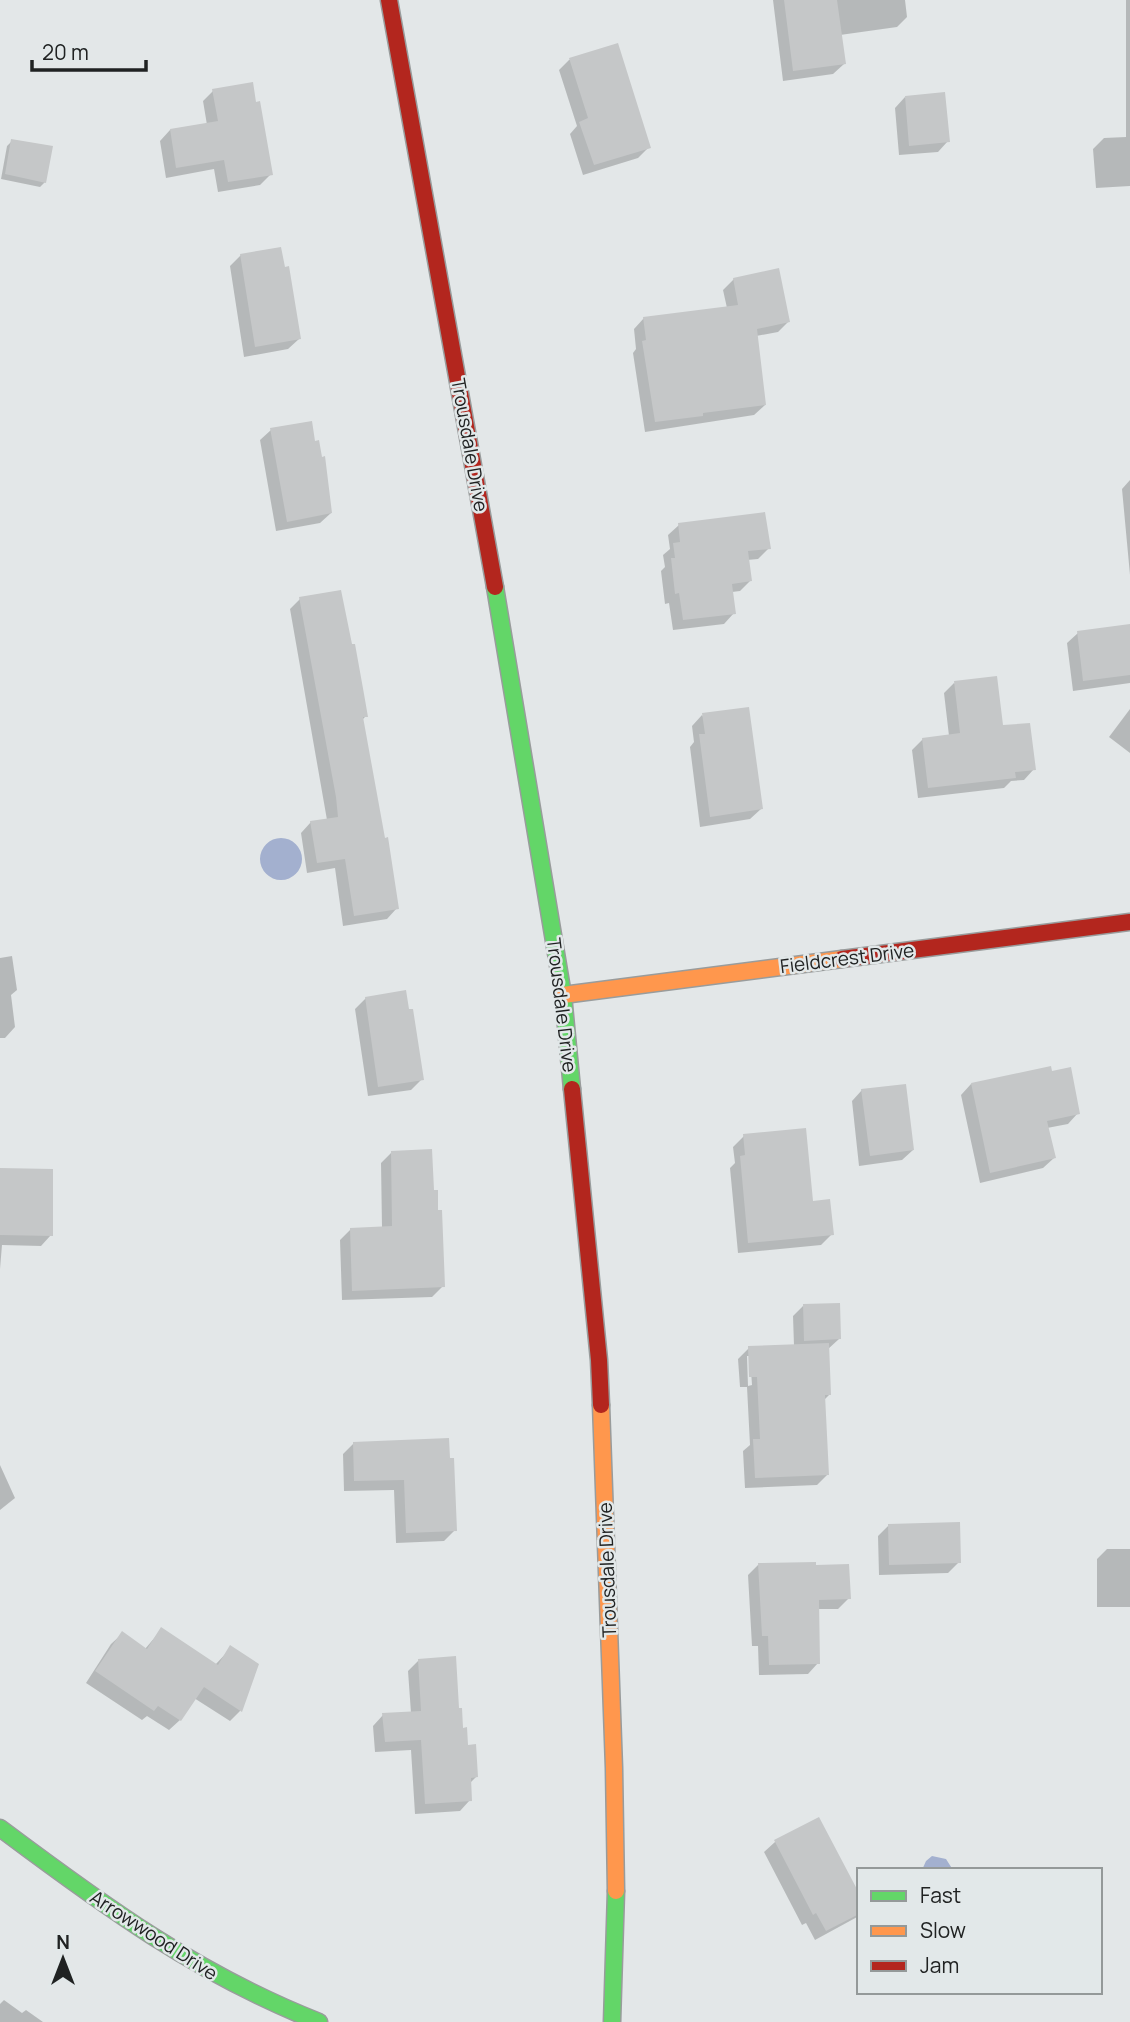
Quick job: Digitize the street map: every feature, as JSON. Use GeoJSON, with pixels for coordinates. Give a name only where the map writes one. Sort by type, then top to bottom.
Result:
{"type":"FeatureCollection","features":[{"type":"Feature","properties":{"kind":"street","name":"Trousdale Drive"},"geometry":{"type":"LineString","coordinates":[[389,0],[506,650],[563,995],[600,1360],[614,1768],[616,1905],[612,2022]]}},
{"type":"Feature","properties":{"kind":"street","name":"Fieldcrest Drive"},"geometry":{"type":"LineString","coordinates":[[563,995],[1130,922]]}},
{"type":"Feature","properties":{"kind":"street","name":"Arrowwood Drive"},"geometry":{"type":"LineString","coordinates":[[0,1828],[165,1947],[260,1999],[319,2022]]}},
{"type":"Feature","properties":{"kind":"water"},"geometry":{"type":"Polygon","coordinates":[[[281,838],[296,844],[302,859],[296,874],[281,880],[266,874],[260,859],[266,844],[281,838]]]}},
{"type":"Feature","properties":{"kind":"water"},"geometry":{"type":"Polygon","coordinates":[[[932,1856],[946,1859],[952,1868],[923,1868],[932,1856]]]}},
{"type":"Feature","properties":{"kind":"building"},"geometry":{"type":"Polygon","coordinates":[[[784,0],[837,0],[846,64],[793,71],[784,0]]]}},
{"type":"Feature","properties":{"kind":"building"},"geometry":{"type":"Polygon","coordinates":[[[618,43],[651,148],[594,165],[579,122],[588,118],[569,58],[618,43]]]}},
{"type":"Feature","properties":{"kind":"building"},"geometry":{"type":"Polygon","coordinates":[[[253,82],[256,102],[260,101],[273,175],[228,182],[224,160],[176,168],[170,129],[218,121],[212,89],[253,82]]]}},
{"type":"Feature","properties":{"kind":"building"},"geometry":{"type":"Polygon","coordinates":[[[945,92],[950,142],[909,146],[905,96],[945,92]]]}},
{"type":"Feature","properties":{"kind":"building"},"geometry":{"type":"Polygon","coordinates":[[[11,139],[53,146],[46,183],[5,174],[11,139]]]}},
{"type":"Feature","properties":{"kind":"building"},"geometry":{"type":"Polygon","coordinates":[[[281,247],[285,267],[289,266],[301,339],[255,347],[240,254],[281,247]]]}},
{"type":"Feature","properties":{"kind":"building"},"geometry":{"type":"Polygon","coordinates":[[[779,268],[790,322],[757,329],[766,405],[655,422],[642,341],[646,340],[643,317],[738,305],[733,278],[779,268]]]}},
{"type":"Feature","properties":{"kind":"building"},"geometry":{"type":"Polygon","coordinates":[[[312,421],[315,441],[319,440],[322,457],[325,456],[332,513],[287,522],[270,428],[312,421]]]}},
{"type":"Feature","properties":{"kind":"building"},"geometry":{"type":"Polygon","coordinates":[[[765,512],[771,549],[748,551],[752,581],[732,584],[736,614],[683,620],[679,593],[675,594],[671,558],[675,558],[673,543],[680,542],[678,523],[765,512]]]}},
{"type":"Feature","properties":{"kind":"building"},"geometry":{"type":"Polygon","coordinates":[[[341,590],[352,644],[355,644],[368,717],[363,717],[385,838],[388,837],[399,909],[354,916],[345,859],[317,863],[310,821],[338,817],[299,597],[341,590]]]}},
{"type":"Feature","properties":{"kind":"building"},"geometry":{"type":"Polygon","coordinates":[[[1130,624],[1130,675],[1083,681],[1077,631],[1130,624]]]}},
{"type":"Feature","properties":{"kind":"building"},"geometry":{"type":"Polygon","coordinates":[[[997,676],[1003,725],[1030,723],[1036,770],[1015,772],[1016,778],[928,788],[922,738],[960,733],[954,681],[997,676]]]}},
{"type":"Feature","properties":{"kind":"building"},"geometry":{"type":"Polygon","coordinates":[[[749,707],[763,809],[710,817],[699,734],[705,734],[702,713],[749,707]]]}},
{"type":"Feature","properties":{"kind":"building"},"geometry":{"type":"Polygon","coordinates":[[[406,990],[409,1009],[413,1009],[424,1080],[378,1087],[365,997],[406,990]]]}},
{"type":"Feature","properties":{"kind":"building"},"geometry":{"type":"Polygon","coordinates":[[[1051,1066],[1052,1071],[1071,1067],[1080,1114],[1047,1121],[1056,1158],[990,1173],[971,1083],[1051,1066]]]}},
{"type":"Feature","properties":{"kind":"building"},"geometry":{"type":"Polygon","coordinates":[[[906,1084],[914,1150],[870,1156],[861,1089],[906,1084]]]}},
{"type":"Feature","properties":{"kind":"building"},"geometry":{"type":"Polygon","coordinates":[[[806,1128],[813,1201],[830,1199],[834,1235],[748,1243],[740,1156],[745,1155],[743,1134],[806,1128]]]}},
{"type":"Feature","properties":{"kind":"building"},"geometry":{"type":"Polygon","coordinates":[[[432,1149],[434,1190],[438,1190],[438,1210],[442,1210],[445,1287],[352,1291],[350,1228],[392,1226],[391,1151],[432,1149]]]}},
{"type":"Feature","properties":{"kind":"building"},"geometry":{"type":"Polygon","coordinates":[[[0,1168],[53,1169],[53,1236],[0,1235],[0,1168]]]}},
{"type":"Feature","properties":{"kind":"building"},"geometry":{"type":"Polygon","coordinates":[[[840,1303],[841,1339],[804,1341],[803,1304],[840,1303]]]}},
{"type":"Feature","properties":{"kind":"building"},"geometry":{"type":"Polygon","coordinates":[[[829,1343],[831,1395],[825,1395],[829,1475],[755,1478],[753,1439],[760,1439],[757,1377],[749,1377],[748,1346],[829,1343]]]}},
{"type":"Feature","properties":{"kind":"building"},"geometry":{"type":"Polygon","coordinates":[[[449,1438],[450,1458],[454,1458],[457,1531],[406,1533],[404,1480],[354,1481],[353,1442],[449,1438]]]}},
{"type":"Feature","properties":{"kind":"building"},"geometry":{"type":"Polygon","coordinates":[[[960,1522],[961,1563],[889,1565],[888,1524],[960,1522]]]}},
{"type":"Feature","properties":{"kind":"building"},"geometry":{"type":"Polygon","coordinates":[[[816,1562],[816,1565],[849,1564],[851,1599],[819,1600],[820,1664],[769,1665],[768,1636],[762,1636],[758,1563],[816,1562]]]}},
{"type":"Feature","properties":{"kind":"building"},"geometry":{"type":"Polygon","coordinates":[[[161,1627],[218,1665],[230,1645],[259,1664],[242,1712],[204,1687],[181,1721],[158,1706],[154,1711],[95,1671],[122,1631],[147,1649],[161,1627]]]}},
{"type":"Feature","properties":{"kind":"building"},"geometry":{"type":"Polygon","coordinates":[[[456,1656],[459,1708],[462,1708],[463,1728],[467,1727],[468,1745],[476,1744],[478,1777],[471,1778],[472,1801],[425,1804],[421,1740],[385,1742],[382,1713],[421,1711],[418,1659],[456,1656]]]}},
{"type":"Feature","properties":{"kind":"building"},"geometry":{"type":"Polygon","coordinates":[[[819,1817],[857,1889],[857,1915],[826,1931],[816,1913],[813,1915],[774,1840],[819,1817]]]}},
{"type":"Feature","properties":{"kind":"traffic: fast"},"geometry":{"type":"LineString","coordinates":[[495,587],[563,995],[572,1089]]}},
{"type":"Feature","properties":{"kind":"traffic: fast"},"geometry":{"type":"LineString","coordinates":[[0,1828],[114,1911],[192,1960],[275,2003],[319,2022]]}},
{"type":"Feature","properties":{"kind":"traffic: fast"},"geometry":{"type":"LineString","coordinates":[[612,2022],[616,1891]]}},
{"type":"Feature","properties":{"kind":"traffic: slow"},"geometry":{"type":"LineString","coordinates":[[563,995],[842,959]]}},
{"type":"Feature","properties":{"kind":"traffic: slow"},"geometry":{"type":"LineString","coordinates":[[601,1405],[616,1891]]}},
{"type":"Feature","properties":{"kind":"traffic: jam"},"geometry":{"type":"LineString","coordinates":[[389,0],[495,587]]}},
{"type":"Feature","properties":{"kind":"traffic: jam"},"geometry":{"type":"LineString","coordinates":[[842,959],[1130,922]]}},
{"type":"Feature","properties":{"kind":"traffic: jam"},"geometry":{"type":"LineString","coordinates":[[572,1089],[599,1360],[601,1405]]}}]}
